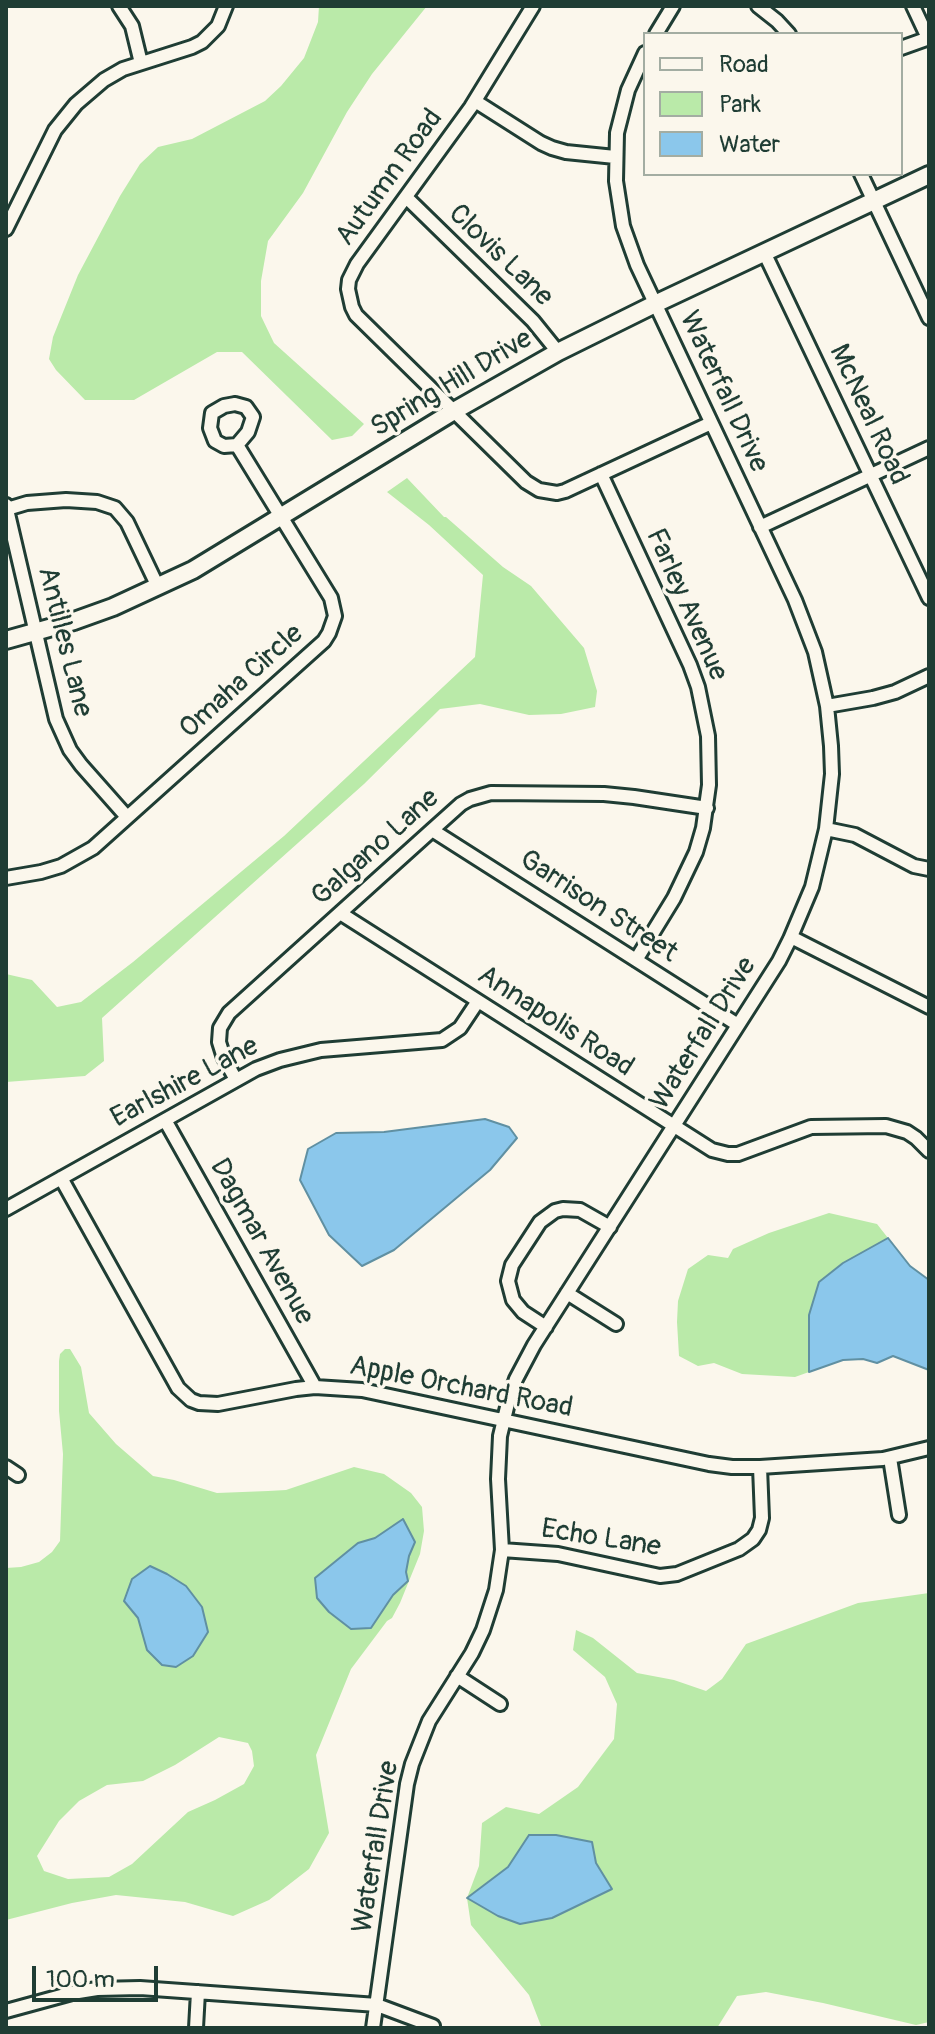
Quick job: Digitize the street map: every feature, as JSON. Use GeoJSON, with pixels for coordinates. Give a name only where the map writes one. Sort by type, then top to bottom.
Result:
{"type":"FeatureCollection","features":[{"type":"Feature","properties":{"kind":"main road","name":"Spring Hill Drive"},"geometry":{"type":"LineString","coordinates":[[6,640],[113,607],[193,570],[454,411],[558,352],[929,175]]}},
{"type":"Feature","properties":{"kind":"street"},"geometry":{"type":"LineString","coordinates":[[119,6],[132,26],[141,63]]}},
{"type":"Feature","properties":{"kind":"street"},"geometry":{"type":"LineString","coordinates":[[6,229],[55,130],[89,91],[123,69],[202,42],[218,26],[226,6]]}},
{"type":"Feature","properties":{"kind":"street","name":"Autumn Road"},"geometry":{"type":"LineString","coordinates":[[533,6],[475,101],[352,271],[349,298],[356,315],[526,482],[547,493],[565,491],[601,474]]}},
{"type":"Feature","properties":{"kind":"street"},"geometry":{"type":"LineString","coordinates":[[657,32],[673,6]]}},
{"type":"Feature","properties":{"kind":"street"},"geometry":{"type":"LineString","coordinates":[[758,6],[787,32]]}},
{"type":"Feature","properties":{"kind":"street"},"geometry":{"type":"LineString","coordinates":[[903,47],[929,38],[913,6]]}},
{"type":"Feature","properties":{"kind":"street","name":"Waterfall Drive"},"geometry":{"type":"LineString","coordinates":[[373,2028],[412,1764],[429,1721],[477,1641],[496,1590],[502,1550],[498,1457],[509,1399],[521,1369],[546,1327],[779,961],[812,887],[826,829],[832,774],[831,746],[827,706],[815,652],[805,623],[637,265],[623,226],[616,181],[617,133],[628,90],[643,57]]}},
{"type":"Feature","properties":{"kind":"street"},"geometry":{"type":"LineString","coordinates":[[475,101],[552,148],[615,157]]}},
{"type":"Feature","properties":{"kind":"street"},"geometry":{"type":"LineString","coordinates":[[862,176],[928,315]]}},
{"type":"Feature","properties":{"kind":"street","name":"Clovis Lane"},"geometry":{"type":"LineString","coordinates":[[406,197],[533,321],[558,352]]}},
{"type":"Feature","properties":{"kind":"street","name":"McNeal Road"},"geometry":{"type":"LineString","coordinates":[[764,252],[929,598]]}},
{"type":"Feature","properties":{"kind":"street"},"geometry":{"type":"LineString","coordinates":[[601,474],[711,423]]}},
{"type":"Feature","properties":{"kind":"street","name":"Omaha Circle"},"geometry":{"type":"LineString","coordinates":[[6,878],[61,866],[93,848],[324,641],[329,633],[335,616],[331,598],[237,445]]}},
{"type":"Feature","properties":{"kind":"street"},"geometry":{"type":"LineString","coordinates":[[760,527],[929,448]]}},
{"type":"Feature","properties":{"kind":"street","name":"Farley Avenue"},"geometry":{"type":"LineString","coordinates":[[601,474],[685,652],[698,687],[708,736],[710,772],[707,808],[696,852],[674,898],[636,960]]}},
{"type":"Feature","properties":{"kind":"street"},"geometry":{"type":"LineString","coordinates":[[6,507],[66,500],[97,502],[115,508],[127,522],[158,587]]}},
{"type":"Feature","properties":{"kind":"street","name":"Antilles Lane"},"geometry":{"type":"LineString","coordinates":[[6,507],[51,704],[62,734],[81,765],[127,817]]}},
{"type":"Feature","properties":{"kind":"street"},"geometry":{"type":"LineString","coordinates":[[827,706],[895,692],[929,676]]}},
{"type":"Feature","properties":{"kind":"street","name":"Galgano Lane"},"geometry":{"type":"LineString","coordinates":[[236,1080],[220,1049],[219,1035],[229,1013],[461,804],[491,793],[604,794],[707,808]]}},
{"type":"Feature","properties":{"kind":"street"},"geometry":{"type":"LineString","coordinates":[[826,829],[855,835],[914,866],[929,869]]}},
{"type":"Feature","properties":{"kind":"street","name":"Garrison Street"},"geometry":{"type":"LineString","coordinates":[[432,830],[738,1025]]}},
{"type":"Feature","properties":{"kind":"street","name":"Annapolis Road"},"geometry":{"type":"LineString","coordinates":[[340,913],[712,1150],[728,1154],[744,1152],[801,1129],[818,1126],[886,1126],[916,1138],[929,1151]]}},
{"type":"Feature","properties":{"kind":"street"},"geometry":{"type":"LineString","coordinates":[[791,937],[929,1007]]}},
{"type":"Feature","properties":{"kind":"street","name":"Earlshire Lane"},"geometry":{"type":"LineString","coordinates":[[6,1209],[256,1069],[300,1054],[442,1040],[460,1028],[478,1001]]}},
{"type":"Feature","properties":{"kind":"street","name":"Dagmar Avenue"},"geometry":{"type":"LineString","coordinates":[[165,1120],[315,1387]]}},
{"type":"Feature","properties":{"kind":"street","name":"Apple Orchard Road"},"geometry":{"type":"LineString","coordinates":[[61,1178],[178,1388],[199,1403],[208,1405],[315,1387],[362,1390],[709,1464],[760,1467],[890,1458],[929,1448]]}},
{"type":"Feature","properties":{"kind":"street"},"geometry":{"type":"LineString","coordinates":[[546,1327],[523,1312],[513,1300],[508,1281],[512,1265],[540,1222],[555,1211],[580,1210],[610,1227]]}},
{"type":"Feature","properties":{"kind":"street"},"geometry":{"type":"LineString","coordinates":[[567,1293],[616,1324]]}},
{"type":"Feature","properties":{"kind":"street"},"geometry":{"type":"LineString","coordinates":[[890,1458],[899,1515]]}},
{"type":"Feature","properties":{"kind":"street"},"geometry":{"type":"LineString","coordinates":[[6,1467],[18,1475]]}},
{"type":"Feature","properties":{"kind":"street","name":"Echo Lane"},"geometry":{"type":"LineString","coordinates":[[502,1550],[558,1554],[660,1576],[677,1574],[739,1549],[753,1539],[762,1518],[760,1467]]}},
{"type":"Feature","properties":{"kind":"street"},"geometry":{"type":"LineString","coordinates":[[457,1676],[500,1704]]}},
{"type":"Feature","properties":{"kind":"street"},"geometry":{"type":"LineString","coordinates":[[6,2011],[72,1993],[140,1988],[377,2005],[433,2026]]}},
{"type":"Feature","properties":{"kind":"street"},"geometry":{"type":"LineString","coordinates":[[196,2028],[198,1992]]}},
{"type":"Feature","properties":{"kind":"green space"},"geometry":{"type":"Polygon","coordinates":[[[319,6],[427,6],[372,74],[347,112],[303,193],[268,241],[261,281],[261,316],[274,343],[364,424],[352,436],[332,440],[242,352],[217,352],[134,400],[85,400],[49,359],[53,337],[78,275],[120,196],[140,164],[158,147],[192,139],[265,101],[281,86],[304,58],[318,22],[319,6]]]}},
{"type":"Feature","properties":{"kind":"green space"},"geometry":{"type":"Polygon","coordinates":[[[407,478],[444,517],[503,567],[531,586],[584,648],[597,691],[595,707],[561,714],[529,715],[480,704],[440,709],[364,784],[102,1018],[104,1061],[85,1076],[6,1082],[6,974],[32,980],[57,1007],[81,1002],[284,836],[475,657],[483,575],[429,525],[387,492],[407,478]]]}},
{"type":"Feature","properties":{"kind":"green space"},"geometry":{"type":"Polygon","coordinates":[[[829,1213],[877,1224],[888,1238],[843,1263],[819,1282],[809,1315],[809,1372],[795,1377],[742,1374],[714,1363],[698,1366],[679,1356],[678,1301],[688,1269],[708,1255],[728,1258],[733,1249],[829,1213]]]}},
{"type":"Feature","properties":{"kind":"green space"},"geometry":{"type":"Polygon","coordinates":[[[70,1349],[81,1367],[89,1413],[116,1444],[153,1476],[217,1493],[268,1491],[286,1490],[354,1467],[384,1474],[411,1493],[422,1507],[424,1531],[420,1554],[400,1603],[392,1618],[351,1669],[316,1755],[329,1833],[309,1869],[269,1900],[233,1916],[185,1902],[116,1895],[6,1920],[6,1568],[39,1562],[60,1541],[63,1454],[59,1411],[60,1354],[70,1349]],[[402,1520],[375,1538],[358,1543],[315,1578],[371,1628],[393,1595],[408,1581],[406,1572],[415,1542],[402,1520]],[[138,1617],[147,1650],[176,1667],[193,1656],[208,1632],[138,1617]],[[219,1737],[143,1781],[107,1785],[79,1801],[59,1821],[37,1856],[44,1871],[68,1879],[109,1877],[132,1864],[188,1812],[244,1784],[254,1766],[248,1743],[219,1737]]]}},
{"type":"Feature","properties":{"kind":"green space"},"geometry":{"type":"Polygon","coordinates":[[[929,1593],[929,2022],[916,2025],[766,1992],[737,1996],[717,2028],[540,2028],[529,1995],[471,1925],[467,1898],[479,1866],[482,1823],[506,1807],[539,1814],[578,1787],[614,1739],[617,1704],[605,1677],[573,1650],[576,1630],[593,1638],[637,1673],[674,1680],[706,1691],[722,1679],[746,1644],[858,1603],[929,1593]],[[592,1843],[508,1867],[467,1898],[611,1889],[596,1863],[592,1843]]]}},
{"type":"Feature","properties":{"kind":"water"},"geometry":{"type":"Polygon","coordinates":[[[485,1119],[509,1127],[517,1138],[490,1170],[394,1250],[362,1266],[329,1235],[300,1180],[308,1149],[336,1133],[384,1132],[485,1119]]]}},
{"type":"Feature","properties":{"kind":"water"},"geometry":{"type":"Polygon","coordinates":[[[888,1238],[910,1266],[929,1280],[929,1370],[893,1356],[877,1363],[863,1359],[843,1360],[809,1372],[809,1315],[819,1282],[843,1263],[888,1238]]]}},
{"type":"Feature","properties":{"kind":"water"},"geometry":{"type":"Polygon","coordinates":[[[403,1519],[415,1542],[406,1572],[408,1581],[393,1595],[371,1628],[351,1629],[317,1598],[315,1578],[358,1543],[375,1538],[403,1519]]]}},
{"type":"Feature","properties":{"kind":"water"},"geometry":{"type":"Polygon","coordinates":[[[150,1566],[186,1586],[202,1607],[208,1632],[193,1656],[176,1667],[162,1665],[147,1650],[138,1618],[124,1601],[132,1579],[150,1566]]]}},
{"type":"Feature","properties":{"kind":"water"},"geometry":{"type":"Polygon","coordinates":[[[529,1835],[556,1835],[592,1842],[596,1863],[612,1889],[552,1918],[520,1924],[498,1916],[467,1898],[508,1867],[529,1835]]]}}]}
